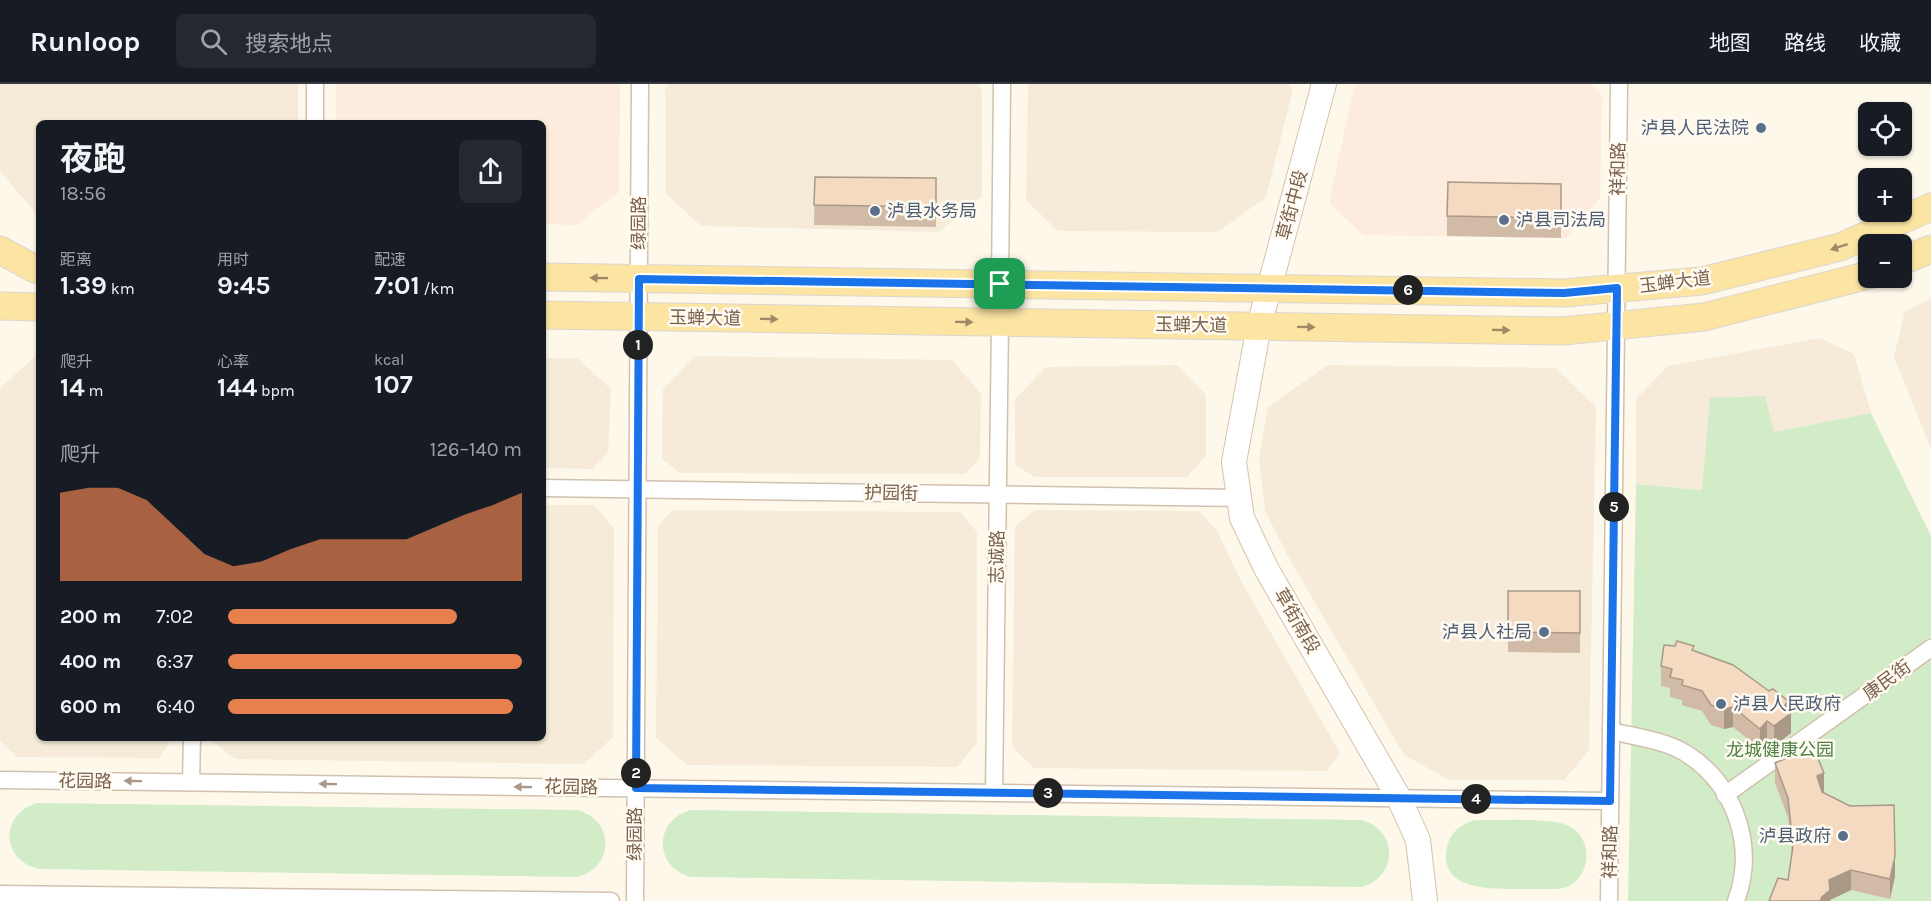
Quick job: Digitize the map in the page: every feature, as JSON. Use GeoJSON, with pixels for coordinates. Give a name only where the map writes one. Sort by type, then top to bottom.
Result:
{"type":"FeatureCollection","features":[{"type":"Feature","properties":{"kind":"main road","name":"草街中段"},"geometry":{"type":"LineString","coordinates":[[1259,326],[1324,84]]}},
{"type":"Feature","properties":{"kind":"main road","name":"玉蝉大道"},"geometry":{"type":"LineString","coordinates":[[546,277],[1564,293],[1702,281],[1840,247],[1931,207]]}},
{"type":"Feature","properties":{"kind":"main road"},"geometry":{"type":"LineString","coordinates":[[1912,257],[1931,249]]}},
{"type":"Feature","properties":{"kind":"main road"},"geometry":{"type":"LineString","coordinates":[[0,250],[36,268]]}},
{"type":"Feature","properties":{"kind":"main road"},"geometry":{"type":"LineString","coordinates":[[0,268],[36,269]]}},
{"type":"Feature","properties":{"kind":"main road","name":"玉蝉大道"},"geometry":{"type":"LineString","coordinates":[[546,315],[1563,331],[1704,317],[1858,278]]}},
{"type":"Feature","properties":{"kind":"main road"},"geometry":{"type":"LineString","coordinates":[[0,306],[36,307]]}},
{"type":"Feature","properties":{"kind":"main road"},"geometry":{"type":"LineString","coordinates":[[0,320],[36,307]]}},
{"type":"Feature","properties":{"kind":"main road","name":"草街南段"},"geometry":{"type":"LineString","coordinates":[[1259,326],[1234,462],[1242,518],[1267,570],[1399,798],[1418,840],[1425,901]]}},
{"type":"Feature","properties":{"kind":"street"},"geometry":{"type":"LineString","coordinates":[[315,84],[315,120]]}},
{"type":"Feature","properties":{"kind":"street","name":"绿园路"},"geometry":{"type":"LineString","coordinates":[[635,901],[640,84]]}},
{"type":"Feature","properties":{"kind":"street"},"geometry":{"type":"LineString","coordinates":[[1000,284],[1002,84]]}},
{"type":"Feature","properties":{"kind":"street","name":"祥和路"},"geometry":{"type":"LineString","coordinates":[[1609,901],[1619,84]]}},
{"type":"Feature","properties":{"kind":"street","name":"志诚路"},"geometry":{"type":"LineString","coordinates":[[994,793],[999,322]]}},
{"type":"Feature","properties":{"kind":"street","name":"护园街"},"geometry":{"type":"LineString","coordinates":[[546,488],[1239,498]]}},
{"type":"Feature","properties":{"kind":"street","name":"康民街"},"geometry":{"type":"LineString","coordinates":[[1725,795],[1931,648]]}},
{"type":"Feature","properties":{"kind":"street"},"geometry":{"type":"LineString","coordinates":[[1611,731],[1662,743],[1687,755],[1712,778],[1737,811],[1745,849],[1741,888],[1736,901]]}},
{"type":"Feature","properties":{"kind":"street"},"geometry":{"type":"LineString","coordinates":[[191,782],[192,741]]}},
{"type":"Feature","properties":{"kind":"street","name":"花园路"},"geometry":{"type":"LineString","coordinates":[[0,780],[1610,801]]}},
{"type":"Feature","properties":{"kind":"street"},"geometry":{"type":"LineString","coordinates":[[0,894],[246,899],[610,901]]}},
{"type":"Feature","properties":{"kind":"shaded area"},"geometry":{"type":"Polygon","coordinates":[[[0,84],[298,84],[298,120],[36,120],[36,213],[0,171],[0,84]]]}},
{"type":"Feature","properties":{"kind":"shaded area"},"geometry":{"type":"Polygon","coordinates":[[[336,84],[616,84],[620,88],[619,192],[576,225],[546,224],[546,120],[336,120],[336,84]]]}},
{"type":"Feature","properties":{"kind":"shaded area"},"geometry":{"type":"Polygon","coordinates":[[[669,84],[978,84],[982,90],[982,196],[939,232],[701,226],[666,194],[665,89],[669,84]]]}},
{"type":"Feature","properties":{"kind":"shaded area"},"geometry":{"type":"Polygon","coordinates":[[[1028,84],[1288,84],[1293,89],[1266,197],[1218,232],[1058,231],[1026,200],[1028,84]]]}},
{"type":"Feature","properties":{"kind":"shaded area"},"geometry":{"type":"Polygon","coordinates":[[[1359,84],[1591,84],[1602,96],[1600,198],[1566,238],[1363,235],[1329,203],[1354,87],[1359,84]]]}},
{"type":"Feature","properties":{"kind":"shaded area"},"geometry":{"type":"Polygon","coordinates":[[[1931,299],[1931,449],[1894,357],[1905,311],[1931,299]]]}},
{"type":"Feature","properties":{"kind":"shaded area"},"geometry":{"type":"Polygon","coordinates":[[[1820,338],[1854,354],[1871,413],[1773,432],[1702,490],[1636,484],[1636,399],[1668,366],[1820,338]]]}},
{"type":"Feature","properties":{"kind":"shaded area"},"geometry":{"type":"Polygon","coordinates":[[[36,356],[36,741],[170,741],[159,758],[17,757],[0,741],[0,388],[36,356]]]}},
{"type":"Feature","properties":{"kind":"shaded area"},"geometry":{"type":"Polygon","coordinates":[[[695,356],[952,360],[981,394],[980,458],[965,474],[680,473],[662,459],[663,389],[695,356]]]}},
{"type":"Feature","properties":{"kind":"shaded area"},"geometry":{"type":"Polygon","coordinates":[[[546,358],[577,358],[611,389],[608,453],[592,469],[546,468],[546,358]]]}},
{"type":"Feature","properties":{"kind":"shaded area"},"geometry":{"type":"Polygon","coordinates":[[[1177,365],[1206,395],[1206,456],[1187,477],[1035,477],[1015,465],[1015,399],[1046,367],[1177,365]]]}},
{"type":"Feature","properties":{"kind":"shaded area"},"geometry":{"type":"Polygon","coordinates":[[[1328,365],[1556,368],[1596,407],[1589,750],[1564,780],[1449,780],[1404,755],[1290,560],[1265,511],[1259,458],[1268,407],[1328,365]]]}},
{"type":"Feature","properties":{"kind":"shaded area"},"geometry":{"type":"Polygon","coordinates":[[[546,505],[594,505],[614,528],[613,737],[584,764],[235,759],[212,741],[546,741],[546,505]]]}},
{"type":"Feature","properties":{"kind":"shaded area"},"geometry":{"type":"Polygon","coordinates":[[[672,510],[960,512],[977,532],[977,743],[957,767],[687,765],[656,738],[658,526],[672,510]]]}},
{"type":"Feature","properties":{"kind":"shaded area"},"geometry":{"type":"Polygon","coordinates":[[[1035,510],[1199,511],[1217,531],[1242,583],[1340,753],[1327,771],[1034,768],[1012,747],[1015,526],[1035,510]]]}},
{"type":"Feature","properties":{"kind":"green space","name":"龙城健康公园"},"geometry":{"type":"Polygon","coordinates":[[[1765,396],[1774,432],[1871,413],[1931,536],[1931,901],[1628,901],[1636,484],[1702,490],[1710,398],[1765,396]]]}},
{"type":"Feature","properties":{"kind":"green space"},"geometry":{"type":"Polygon","coordinates":[[[37,803],[577,810],[589,815],[598,823],[604,833],[606,844],[604,854],[598,864],[589,872],[577,877],[38,869],[26,864],[17,856],[11,847],[9,836],[16,817],[37,803]]]}},
{"type":"Feature","properties":{"kind":"green space"},"geometry":{"type":"Polygon","coordinates":[[[691,810],[1361,820],[1373,825],[1382,833],[1389,853],[1382,874],[1373,882],[1361,887],[691,877],[679,872],[670,864],[663,844],[670,823],[679,815],[691,810]]]}},
{"type":"Feature","properties":{"kind":"green space"},"geometry":{"type":"Polygon","coordinates":[[[1475,820],[1536,820],[1567,825],[1576,830],[1585,846],[1586,856],[1582,874],[1567,887],[1557,889],[1494,889],[1464,882],[1453,875],[1447,863],[1447,847],[1457,829],[1475,820]]]}},
{"type":"Feature","properties":{"kind":"building"},"geometry":{"type":"Polygon","coordinates":[[[815,177],[936,178],[936,207],[814,205],[815,177]]]}},
{"type":"Feature","properties":{"kind":"building"},"geometry":{"type":"Polygon","coordinates":[[[1448,182],[1561,184],[1561,218],[1447,216],[1448,182]]]}},
{"type":"Feature","properties":{"kind":"building"},"geometry":{"type":"Polygon","coordinates":[[[1508,591],[1580,591],[1580,633],[1508,632],[1508,591]]]}},
{"type":"Feature","properties":{"kind":"building"},"geometry":{"type":"Polygon","coordinates":[[[1677,641],[1694,646],[1692,650],[1733,665],[1769,691],[1773,689],[1788,701],[1784,706],[1791,713],[1774,726],[1767,721],[1760,729],[1733,707],[1724,709],[1711,705],[1702,691],[1682,685],[1683,680],[1670,677],[1672,669],[1661,666],[1664,645],[1675,646],[1677,641]]]}},
{"type":"Feature","properties":{"kind":"building","name":"泸县政府"},"geometry":{"type":"Polygon","coordinates":[[[1804,751],[1807,755],[1815,751],[1824,773],[1817,776],[1822,792],[1850,806],[1894,805],[1895,856],[1890,879],[1851,870],[1829,880],[1830,890],[1820,901],[1769,901],[1778,878],[1788,880],[1793,846],[1788,798],[1775,763],[1804,751]]]}},
{"type":"Feature","properties":{"kind":"place","name":"泸县人民法院"},"geometry":{"type":"Point","coordinates":[1761,128]}},
{"type":"Feature","properties":{"kind":"place","name":"泸县水务局"},"geometry":{"type":"Point","coordinates":[875,211]}},
{"type":"Feature","properties":{"kind":"place","name":"泸县司法局"},"geometry":{"type":"Point","coordinates":[1504,220]}},
{"type":"Feature","properties":{"kind":"place","name":"泸县人社局"},"geometry":{"type":"Point","coordinates":[1544,632]}},
{"type":"Feature","properties":{"kind":"place","name":"泸县人民政府"},"geometry":{"type":"Point","coordinates":[1721,704]}},
{"type":"Feature","properties":{"kind":"place","name":"泸县政府"},"geometry":{"type":"Point","coordinates":[1843,836]}},
{"type":"Feature","properties":{"kind":"route"},"geometry":{"type":"LineString","coordinates":[[639,279],[1000,284],[1564,293],[1617,288],[1610,801],[636,788],[639,279]]}}]}
